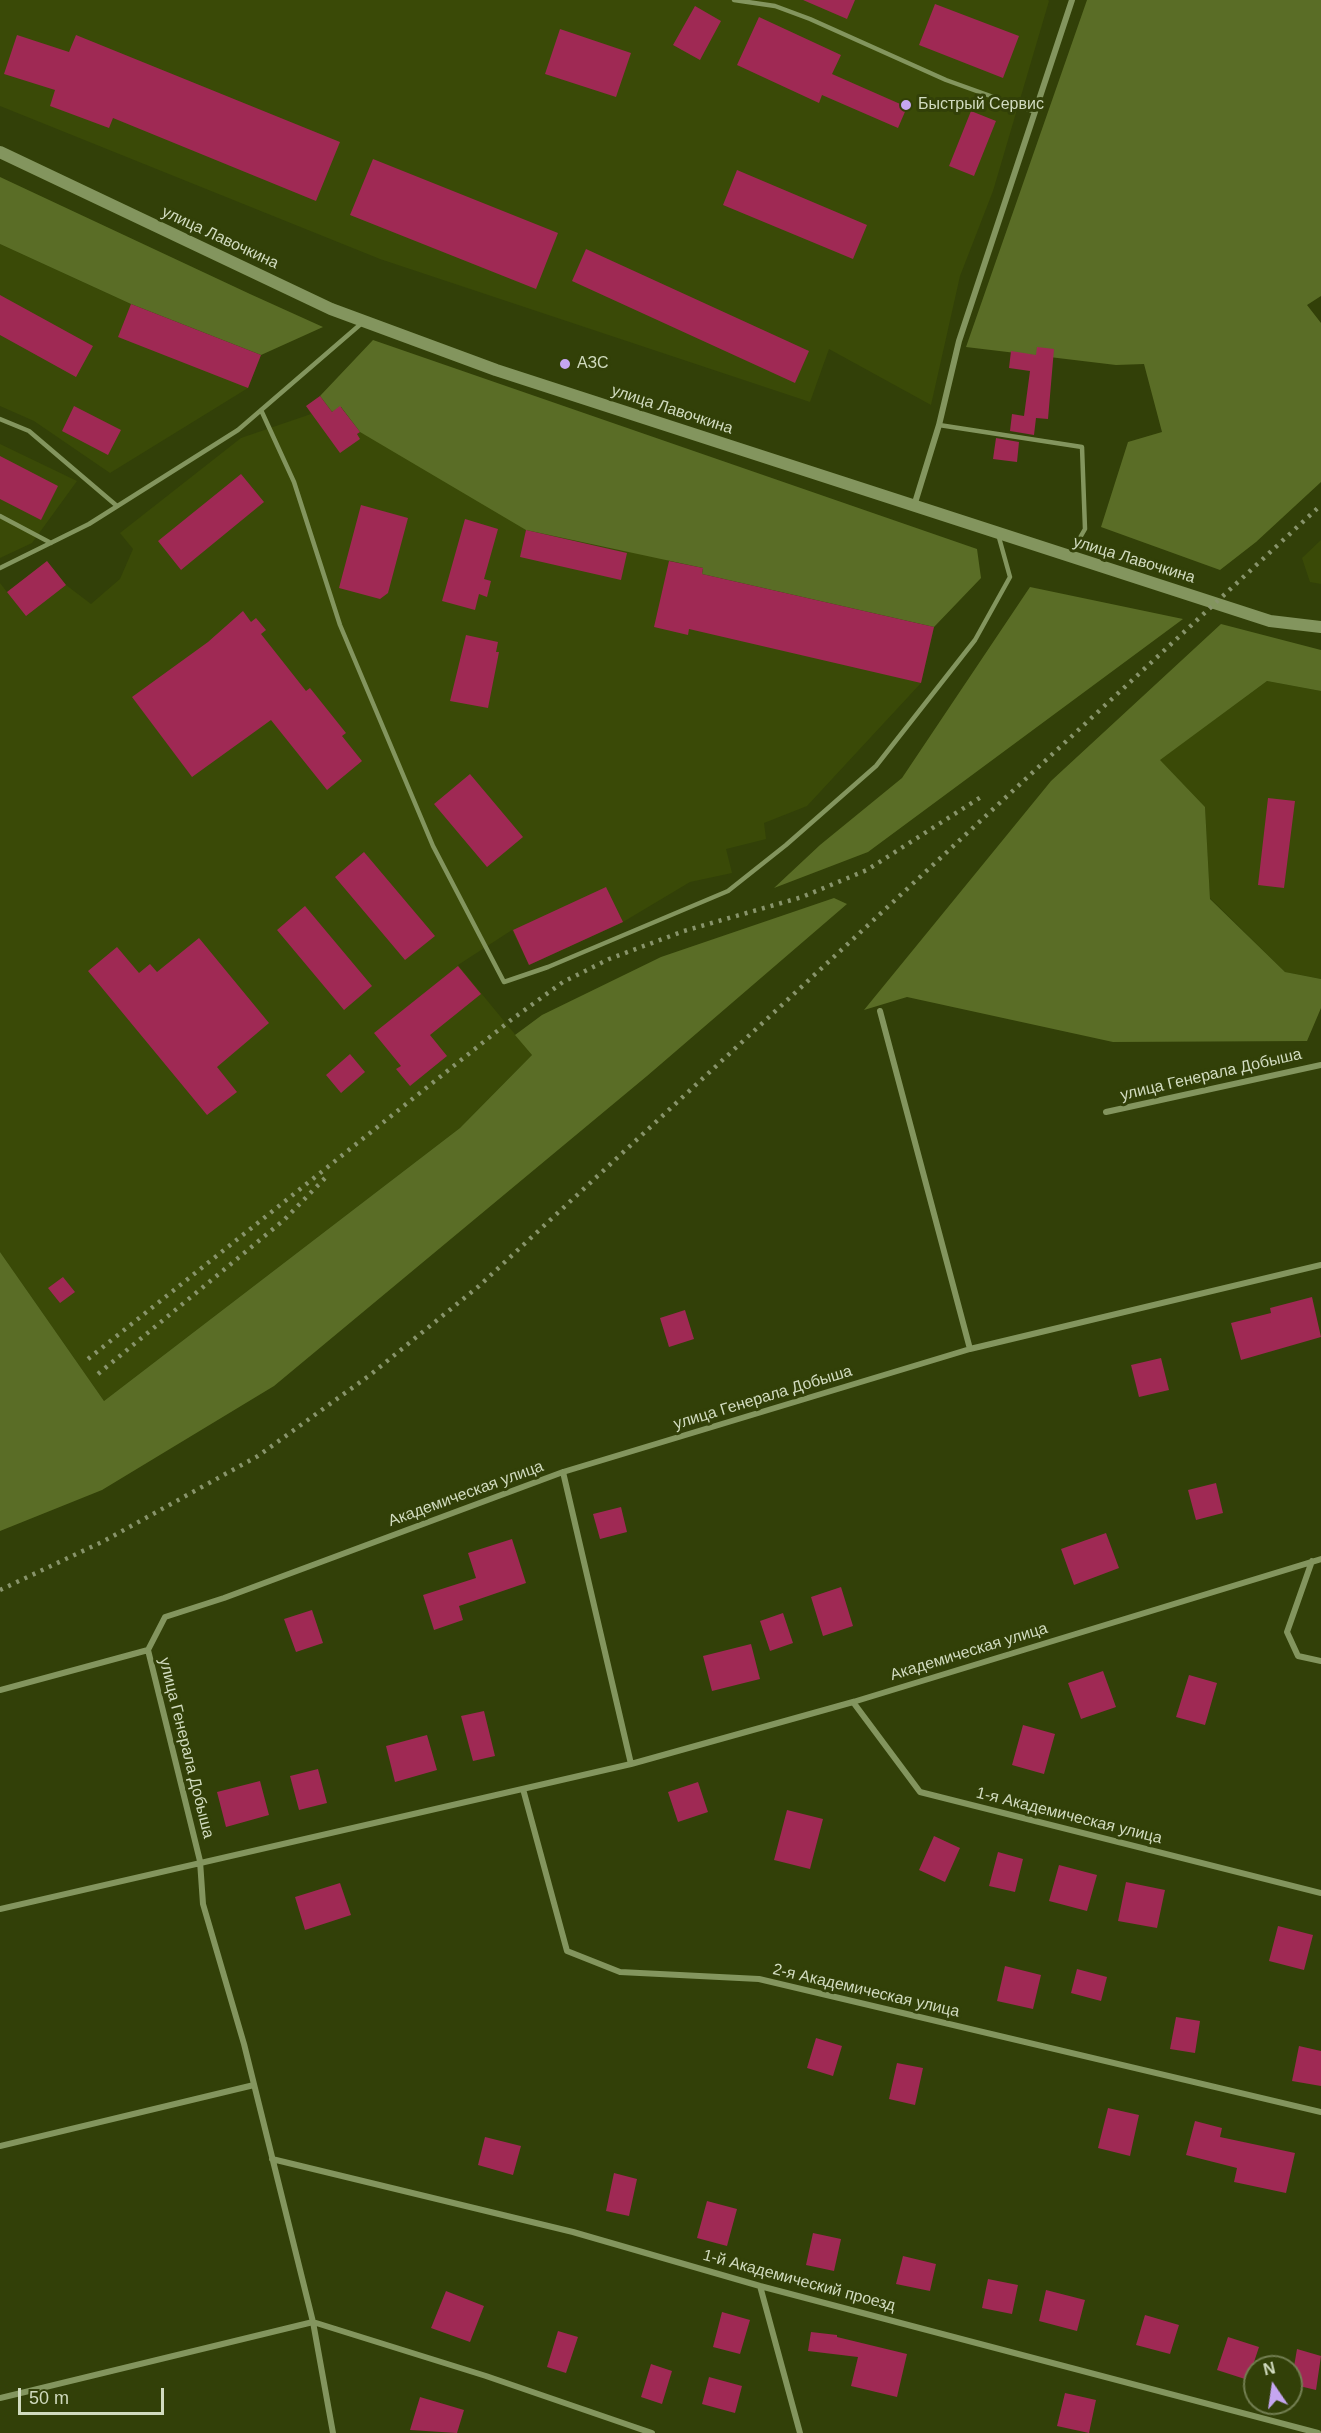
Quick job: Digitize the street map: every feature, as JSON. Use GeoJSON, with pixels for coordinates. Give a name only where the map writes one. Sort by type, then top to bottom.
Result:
{"type":"FeatureCollection","features":[{"type":"Feature","properties":{"kind":"main road","name":"улица Лавочкина"},"geometry":{"type":"LineString","coordinates":[[0,152],[331,309],[496,370],[1069,558],[1131,574],[1270,621],[1321,627]]}},
{"type":"Feature","properties":{"kind":"street"},"geometry":{"type":"LineString","coordinates":[[914,506],[939,425],[959,341],[1072,0]]}},
{"type":"Feature","properties":{"kind":"street"},"geometry":{"type":"LineString","coordinates":[[880,1011],[970,1349]]}},
{"type":"Feature","properties":{"kind":"street","name":"улица Генерала Добыша"},"geometry":{"type":"LineString","coordinates":[[1106,1112],[1321,1065]]}},
{"type":"Feature","properties":{"kind":"street","name":"улица Генерала Добыша"},"geometry":{"type":"LineString","coordinates":[[563,1472],[970,1349],[1321,1265]]}},
{"type":"Feature","properties":{"kind":"street","name":"Академическая улица"},"geometry":{"type":"LineString","coordinates":[[148,1650],[165,1617],[224,1598],[563,1472],[631,1764]]}},
{"type":"Feature","properties":{"kind":"street","name":"Академическая улица"},"geometry":{"type":"LineString","coordinates":[[0,1909],[200,1861],[631,1764],[853,1702],[1321,1558]]}},
{"type":"Feature","properties":{"kind":"street"},"geometry":{"type":"LineString","coordinates":[[1312,1561],[1287,1632],[1298,1656],[1321,1661]]}},
{"type":"Feature","properties":{"kind":"street","name":"улица Генерала Добыша"},"geometry":{"type":"LineString","coordinates":[[0,1690],[148,1650],[200,1861],[203,1904],[254,2085],[312,2322],[333,2433]]}},
{"type":"Feature","properties":{"kind":"street","name":"1-я Академическая улица"},"geometry":{"type":"LineString","coordinates":[[853,1702],[920,1792],[1321,1893]]}},
{"type":"Feature","properties":{"kind":"street","name":"2-я Академическая улица"},"geometry":{"type":"LineString","coordinates":[[523,1789],[567,1951],[620,1972],[759,1979],[1321,2112]]}},
{"type":"Feature","properties":{"kind":"street"},"geometry":{"type":"LineString","coordinates":[[0,2146],[254,2085]]}},
{"type":"Feature","properties":{"kind":"street","name":"1-й Академический проезд"},"geometry":{"type":"LineString","coordinates":[[272,2159],[573,2232],[760,2286],[1318,2433]]}},
{"type":"Feature","properties":{"kind":"street"},"geometry":{"type":"LineString","coordinates":[[760,2286],[800,2433]]}},
{"type":"Feature","properties":{"kind":"street"},"geometry":{"type":"LineString","coordinates":[[0,2398],[312,2322],[486,2376],[652,2433]]}},
{"type":"Feature","properties":{"kind":"lane"},"geometry":{"type":"LineString","coordinates":[[734,0],[775,6],[810,19],[946,80],[1035,112]]}},
{"type":"Feature","properties":{"kind":"lane"},"geometry":{"type":"LineString","coordinates":[[0,568],[117,506],[238,430],[364,321]]}},
{"type":"Feature","properties":{"kind":"lane"},"geometry":{"type":"LineString","coordinates":[[261,410],[294,482],[340,625],[424,825],[504,982],[548,967],[728,891],[786,845],[876,766],[975,640],[1010,577],[998,534]]}},
{"type":"Feature","properties":{"kind":"lane"},"geometry":{"type":"LineString","coordinates":[[0,419],[29,431],[117,506]]}},
{"type":"Feature","properties":{"kind":"lane"},"geometry":{"type":"LineString","coordinates":[[939,425],[1082,447],[1085,528],[1069,558]]}},
{"type":"Feature","properties":{"kind":"lane"},"geometry":{"type":"LineString","coordinates":[[0,516],[51,543]]}},
{"type":"Feature","properties":{"kind":"shaded area"},"geometry":{"type":"Polygon","coordinates":[[[0,0],[1049,1],[993,191],[960,276],[931,405],[829,349],[810,402],[380,259],[0,106],[0,0]]]}},
{"type":"Feature","properties":{"kind":"shaded area"},"geometry":{"type":"Polygon","coordinates":[[[1087,0],[1321,0],[1321,296],[1307,305],[1321,323],[1321,482],[1256,542],[1220,570],[1101,527],[1128,442],[1162,432],[1144,364],[1116,365],[966,347],[1087,0]]]}},
{"type":"Feature","properties":{"kind":"shaded area"},"geometry":{"type":"Polygon","coordinates":[[[0,177],[323,327],[261,355],[131,304],[0,244],[0,177]]]}},
{"type":"Feature","properties":{"kind":"shaded area"},"geometry":{"type":"Polygon","coordinates":[[[0,244],[131,304],[261,355],[248,388],[110,473],[34,421],[0,406],[0,244]]]}},
{"type":"Feature","properties":{"kind":"shaded area"},"geometry":{"type":"Polygon","coordinates":[[[373,340],[977,549],[981,578],[934,627],[702,574],[703,568],[526,530],[360,432],[341,407],[332,412],[320,396],[373,340]]]}},
{"type":"Feature","properties":{"kind":"shaded area"},"geometry":{"type":"Polygon","coordinates":[[[320,396],[332,412],[340,406],[360,432],[669,561],[703,568],[702,574],[934,627],[921,683],[807,806],[764,823],[766,839],[726,849],[732,873],[690,882],[623,922],[529,965],[512,930],[458,965],[532,1055],[460,1128],[104,1401],[0,1252],[0,583],[7,592],[47,561],[66,585],[91,604],[120,579],[133,549],[120,533],[241,438],[311,414],[306,406],[320,396]]]}},
{"type":"Feature","properties":{"kind":"shaded area"},"geometry":{"type":"Polygon","coordinates":[[[0,444],[77,481],[32,543],[0,558],[0,444]]]}},
{"type":"Feature","properties":{"kind":"shaded area"},"geometry":{"type":"Polygon","coordinates":[[[1321,540],[1321,584],[1310,582],[1302,558],[1321,540]]]}},
{"type":"Feature","properties":{"kind":"shaded area"},"geometry":{"type":"Polygon","coordinates":[[[1030,587],[1183,619],[868,852],[774,888],[820,845],[902,778],[1030,587]]]}},
{"type":"Feature","properties":{"kind":"shaded area"},"geometry":{"type":"Polygon","coordinates":[[[1221,624],[1321,650],[1321,691],[1267,681],[1160,760],[1205,807],[1210,899],[1285,972],[1321,979],[1321,1008],[1307,1041],[1113,1042],[907,997],[864,1010],[1051,781],[1221,624]]]}},
{"type":"Feature","properties":{"kind":"shaded area"},"geometry":{"type":"Polygon","coordinates":[[[1267,681],[1321,691],[1321,979],[1285,972],[1210,898],[1205,807],[1159,760],[1267,681]]]}},
{"type":"Feature","properties":{"kind":"shaded area"},"geometry":{"type":"Polygon","coordinates":[[[834,898],[847,904],[647,1076],[274,1386],[102,1490],[0,1531],[0,1252],[104,1401],[460,1128],[532,1055],[515,1035],[542,1015],[661,957],[834,898]]]}},
{"type":"Feature","properties":{"kind":"building"},"geometry":{"type":"Polygon","coordinates":[[[803,0],[855,0],[847,19],[803,0]]]}},
{"type":"Feature","properties":{"kind":"building"},"geometry":{"type":"Polygon","coordinates":[[[935,4],[1019,36],[1003,78],[919,45],[935,4]]]}},
{"type":"Feature","properties":{"kind":"building"},"geometry":{"type":"Polygon","coordinates":[[[695,6],[721,21],[700,60],[673,45],[695,6]]]}},
{"type":"Feature","properties":{"kind":"building"},"geometry":{"type":"Polygon","coordinates":[[[759,17],[841,55],[832,74],[907,107],[898,128],[822,95],[819,103],[737,65],[759,17]]]}},
{"type":"Feature","properties":{"kind":"building"},"geometry":{"type":"Polygon","coordinates":[[[560,29],[631,53],[616,97],[545,74],[560,29]]]}},
{"type":"Feature","properties":{"kind":"building"},"geometry":{"type":"Polygon","coordinates":[[[17,35],[69,52],[76,35],[340,142],[316,201],[113,118],[109,128],[50,106],[55,90],[4,74],[17,35]]]}},
{"type":"Feature","properties":{"kind":"building"},"geometry":{"type":"Polygon","coordinates":[[[971,111],[996,121],[974,176],[949,166],[971,111]]]}},
{"type":"Feature","properties":{"kind":"building"},"geometry":{"type":"Polygon","coordinates":[[[373,159],[558,233],[536,289],[350,215],[373,159]]]}},
{"type":"Feature","properties":{"kind":"building"},"geometry":{"type":"Polygon","coordinates":[[[737,170],[867,225],[853,259],[723,205],[737,170]]]}},
{"type":"Feature","properties":{"kind":"building"},"geometry":{"type":"Polygon","coordinates":[[[586,249],[809,351],[795,383],[572,281],[586,249]]]}},
{"type":"Feature","properties":{"kind":"building"},"geometry":{"type":"Polygon","coordinates":[[[0,295],[93,346],[76,377],[0,335],[0,295]]]}},
{"type":"Feature","properties":{"kind":"building"},"geometry":{"type":"Polygon","coordinates":[[[131,304],[261,355],[248,388],[118,337],[131,304]]]}},
{"type":"Feature","properties":{"kind":"building"},"geometry":{"type":"Polygon","coordinates":[[[1037,347],[1054,349],[1048,419],[1036,418],[1034,435],[1010,431],[1012,414],[1024,416],[1030,371],[1009,368],[1011,351],[1036,355],[1037,347]]]}},
{"type":"Feature","properties":{"kind":"building"},"geometry":{"type":"Polygon","coordinates":[[[320,396],[332,412],[340,406],[360,432],[357,434],[360,439],[340,453],[306,406],[320,396]]]}},
{"type":"Feature","properties":{"kind":"building"},"geometry":{"type":"Polygon","coordinates":[[[74,406],[121,430],[108,455],[62,431],[74,406]]]}},
{"type":"Feature","properties":{"kind":"building"},"geometry":{"type":"Polygon","coordinates":[[[996,438],[1019,442],[1017,462],[993,459],[996,438]]]}},
{"type":"Feature","properties":{"kind":"building"},"geometry":{"type":"Polygon","coordinates":[[[0,456],[58,486],[41,520],[0,499],[0,456]]]}},
{"type":"Feature","properties":{"kind":"building"},"geometry":{"type":"Polygon","coordinates":[[[241,474],[264,502],[181,570],[158,541],[241,474]]]}},
{"type":"Feature","properties":{"kind":"building"},"geometry":{"type":"Polygon","coordinates":[[[361,505],[408,518],[388,593],[380,599],[339,588],[361,505]]]}},
{"type":"Feature","properties":{"kind":"building"},"geometry":{"type":"Polygon","coordinates":[[[465,519],[498,529],[484,579],[491,581],[487,597],[479,594],[475,610],[442,601],[465,519]]]}},
{"type":"Feature","properties":{"kind":"building"},"geometry":{"type":"Polygon","coordinates":[[[526,530],[627,553],[621,580],[520,557],[526,530]]]}},
{"type":"Feature","properties":{"kind":"building"},"geometry":{"type":"Polygon","coordinates":[[[47,561],[66,585],[26,616],[7,592],[47,561]]]}},
{"type":"Feature","properties":{"kind":"building"},"geometry":{"type":"Polygon","coordinates":[[[669,561],[703,568],[702,574],[934,627],[921,683],[689,629],[688,635],[654,627],[669,561]]]}},
{"type":"Feature","properties":{"kind":"building"},"geometry":{"type":"Polygon","coordinates":[[[243,611],[251,622],[256,618],[266,630],[261,634],[306,691],[310,688],[346,733],[342,736],[362,761],[327,790],[271,720],[192,777],[132,697],[208,642],[243,611]]]}},
{"type":"Feature","properties":{"kind":"building"},"geometry":{"type":"Polygon","coordinates":[[[466,635],[498,642],[496,652],[499,652],[488,708],[450,701],[466,635]]]}},
{"type":"Feature","properties":{"kind":"building"},"geometry":{"type":"Polygon","coordinates":[[[470,774],[523,837],[487,867],[434,804],[470,774]]]}},
{"type":"Feature","properties":{"kind":"building"},"geometry":{"type":"Polygon","coordinates":[[[1268,798],[1295,801],[1284,888],[1258,885],[1268,798]]]}},
{"type":"Feature","properties":{"kind":"building"},"geometry":{"type":"Polygon","coordinates":[[[364,852],[435,936],[405,960],[335,877],[364,852]]]}},
{"type":"Feature","properties":{"kind":"building"},"geometry":{"type":"Polygon","coordinates":[[[606,887],[623,922],[529,965],[513,930],[606,887]]]}},
{"type":"Feature","properties":{"kind":"building"},"geometry":{"type":"Polygon","coordinates":[[[305,906],[372,986],[344,1010],[277,930],[305,906]]]}},
{"type":"Feature","properties":{"kind":"building"},"geometry":{"type":"Polygon","coordinates":[[[199,938],[269,1023],[217,1067],[237,1092],[207,1115],[88,971],[117,947],[139,973],[150,964],[157,972],[199,938]]]}},
{"type":"Feature","properties":{"kind":"building"},"geometry":{"type":"Polygon","coordinates":[[[458,966],[481,994],[430,1035],[447,1056],[410,1086],[396,1069],[401,1066],[374,1033],[458,966]]]}},
{"type":"Feature","properties":{"kind":"building"},"geometry":{"type":"Polygon","coordinates":[[[350,1054],[365,1072],[341,1093],[326,1075],[350,1054]]]}},
{"type":"Feature","properties":{"kind":"building"},"geometry":{"type":"Polygon","coordinates":[[[63,1277],[75,1292],[60,1303],[48,1288],[63,1277]]]}},
{"type":"Feature","properties":{"kind":"building"},"geometry":{"type":"Polygon","coordinates":[[[1312,1297],[1321,1337],[1241,1360],[1231,1323],[1271,1313],[1270,1308],[1312,1297]]]}},
{"type":"Feature","properties":{"kind":"building"},"geometry":{"type":"Polygon","coordinates":[[[685,1310],[694,1339],[669,1347],[660,1318],[685,1310]]]}},
{"type":"Feature","properties":{"kind":"building"},"geometry":{"type":"Polygon","coordinates":[[[1161,1358],[1169,1390],[1139,1397],[1131,1365],[1161,1358]]]}},
{"type":"Feature","properties":{"kind":"building"},"geometry":{"type":"Polygon","coordinates":[[[1216,1483],[1223,1513],[1196,1520],[1188,1490],[1216,1483]]]}},
{"type":"Feature","properties":{"kind":"building"},"geometry":{"type":"Polygon","coordinates":[[[621,1507],[627,1532],[600,1539],[593,1514],[621,1507]]]}},
{"type":"Feature","properties":{"kind":"building"},"geometry":{"type":"Polygon","coordinates":[[[1106,1533],[1119,1568],[1074,1585],[1061,1549],[1106,1533]]]}},
{"type":"Feature","properties":{"kind":"building"},"geometry":{"type":"Polygon","coordinates":[[[512,1539],[526,1583],[459,1606],[463,1620],[434,1630],[423,1595],[476,1578],[468,1553],[512,1539]]]}},
{"type":"Feature","properties":{"kind":"building"},"geometry":{"type":"Polygon","coordinates":[[[841,1587],[853,1626],[823,1636],[811,1597],[841,1587]]]}},
{"type":"Feature","properties":{"kind":"building"},"geometry":{"type":"Polygon","coordinates":[[[312,1610],[323,1643],[296,1652],[284,1619],[312,1610]]]}},
{"type":"Feature","properties":{"kind":"building"},"geometry":{"type":"Polygon","coordinates":[[[783,1613],[793,1643],[770,1651],[760,1621],[783,1613]]]}},
{"type":"Feature","properties":{"kind":"building"},"geometry":{"type":"Polygon","coordinates":[[[751,1644],[760,1679],[712,1691],[703,1656],[751,1644]]]}},
{"type":"Feature","properties":{"kind":"building"},"geometry":{"type":"Polygon","coordinates":[[[1103,1671],[1116,1707],[1081,1719],[1068,1683],[1103,1671]]]}},
{"type":"Feature","properties":{"kind":"building"},"geometry":{"type":"Polygon","coordinates":[[[1189,1675],[1217,1683],[1205,1725],[1176,1717],[1189,1675]]]}},
{"type":"Feature","properties":{"kind":"building"},"geometry":{"type":"Polygon","coordinates":[[[484,1711],[495,1756],[473,1761],[461,1716],[484,1711]]]}},
{"type":"Feature","properties":{"kind":"building"},"geometry":{"type":"Polygon","coordinates":[[[1023,1725],[1055,1734],[1044,1774],[1012,1765],[1023,1725]]]}},
{"type":"Feature","properties":{"kind":"building"},"geometry":{"type":"Polygon","coordinates":[[[427,1735],[437,1770],[395,1782],[386,1746],[427,1735]]]}},
{"type":"Feature","properties":{"kind":"building"},"geometry":{"type":"Polygon","coordinates":[[[318,1769],[327,1803],[299,1810],[290,1776],[318,1769]]]}},
{"type":"Feature","properties":{"kind":"building"},"geometry":{"type":"Polygon","coordinates":[[[260,1781],[269,1815],[226,1827],[217,1792],[260,1781]]]}},
{"type":"Feature","properties":{"kind":"building"},"geometry":{"type":"Polygon","coordinates":[[[698,1782],[708,1812],[678,1822],[668,1792],[698,1782]]]}},
{"type":"Feature","properties":{"kind":"building"},"geometry":{"type":"Polygon","coordinates":[[[787,1810],[823,1819],[810,1869],[774,1860],[787,1810]]]}},
{"type":"Feature","properties":{"kind":"building"},"geometry":{"type":"Polygon","coordinates":[[[934,1836],[960,1848],[945,1882],[919,1870],[934,1836]]]}},
{"type":"Feature","properties":{"kind":"building"},"geometry":{"type":"Polygon","coordinates":[[[998,1852],[1023,1859],[1015,1892],[989,1886],[998,1852]]]}},
{"type":"Feature","properties":{"kind":"building"},"geometry":{"type":"Polygon","coordinates":[[[1059,1865],[1097,1875],[1087,1911],[1049,1901],[1059,1865]]]}},
{"type":"Feature","properties":{"kind":"building"},"geometry":{"type":"Polygon","coordinates":[[[1126,1882],[1165,1890],[1157,1928],[1118,1921],[1126,1882]]]}},
{"type":"Feature","properties":{"kind":"building"},"geometry":{"type":"Polygon","coordinates":[[[340,1883],[351,1915],[305,1930],[295,1897],[340,1883]]]}},
{"type":"Feature","properties":{"kind":"building"},"geometry":{"type":"Polygon","coordinates":[[[1278,1926],[1313,1935],[1304,1970],[1269,1961],[1278,1926]]]}},
{"type":"Feature","properties":{"kind":"building"},"geometry":{"type":"Polygon","coordinates":[[[1005,1966],[1041,1975],[1033,2009],[997,2001],[1005,1966]]]}},
{"type":"Feature","properties":{"kind":"building"},"geometry":{"type":"Polygon","coordinates":[[[1077,1969],[1107,1977],[1101,2001],[1071,1993],[1077,1969]]]}},
{"type":"Feature","properties":{"kind":"building"},"geometry":{"type":"Polygon","coordinates":[[[1176,2017],[1200,2021],[1195,2053],[1170,2049],[1176,2017]]]}},
{"type":"Feature","properties":{"kind":"building"},"geometry":{"type":"Polygon","coordinates":[[[816,2038],[842,2046],[833,2076],[807,2068],[816,2038]]]}},
{"type":"Feature","properties":{"kind":"building"},"geometry":{"type":"Polygon","coordinates":[[[1299,2046],[1321,2051],[1321,2086],[1292,2081],[1299,2046]]]}},
{"type":"Feature","properties":{"kind":"building"},"geometry":{"type":"Polygon","coordinates":[[[897,2063],[923,2068],[915,2105],[889,2099],[897,2063]]]}},
{"type":"Feature","properties":{"kind":"building"},"geometry":{"type":"Polygon","coordinates":[[[1108,2108],[1139,2115],[1130,2156],[1098,2148],[1108,2108]]]}},
{"type":"Feature","properties":{"kind":"building"},"geometry":{"type":"Polygon","coordinates":[[[1195,2121],[1222,2128],[1220,2137],[1295,2153],[1286,2193],[1234,2182],[1237,2168],[1186,2155],[1195,2121]]]}},
{"type":"Feature","properties":{"kind":"building"},"geometry":{"type":"Polygon","coordinates":[[[485,2137],[521,2146],[513,2175],[478,2165],[485,2137]]]}},
{"type":"Feature","properties":{"kind":"building"},"geometry":{"type":"Polygon","coordinates":[[[614,2173],[637,2179],[629,2216],[606,2211],[614,2173]]]}},
{"type":"Feature","properties":{"kind":"building"},"geometry":{"type":"Polygon","coordinates":[[[707,2201],[737,2209],[727,2246],[697,2238],[707,2201]]]}},
{"type":"Feature","properties":{"kind":"building"},"geometry":{"type":"Polygon","coordinates":[[[813,2233],[841,2239],[834,2271],[806,2265],[813,2233]]]}},
{"type":"Feature","properties":{"kind":"building"},"geometry":{"type":"Polygon","coordinates":[[[903,2256],[936,2264],[930,2291],[896,2284],[903,2256]]]}},
{"type":"Feature","properties":{"kind":"building"},"geometry":{"type":"Polygon","coordinates":[[[988,2279],[1018,2285],[1012,2314],[982,2308],[988,2279]]]}},
{"type":"Feature","properties":{"kind":"building"},"geometry":{"type":"Polygon","coordinates":[[[1046,2290],[1085,2300],[1077,2331],[1039,2321],[1046,2290]]]}},
{"type":"Feature","properties":{"kind":"building"},"geometry":{"type":"Polygon","coordinates":[[[446,2291],[484,2306],[470,2342],[431,2328],[446,2291]]]}},
{"type":"Feature","properties":{"kind":"building"},"geometry":{"type":"Polygon","coordinates":[[[722,2312],[750,2320],[740,2354],[713,2347],[722,2312]]]}},
{"type":"Feature","properties":{"kind":"building"},"geometry":{"type":"Polygon","coordinates":[[[1145,2315],[1179,2325],[1170,2354],[1136,2345],[1145,2315]]]}},
{"type":"Feature","properties":{"kind":"building"},"geometry":{"type":"Polygon","coordinates":[[[558,2331],[578,2337],[566,2373],[547,2367],[558,2331]]]}},
{"type":"Feature","properties":{"kind":"building"},"geometry":{"type":"Polygon","coordinates":[[[811,2332],[837,2335],[837,2337],[907,2354],[897,2397],[851,2386],[858,2357],[808,2351],[811,2332]]]}},
{"type":"Feature","properties":{"kind":"building"},"geometry":{"type":"Polygon","coordinates":[[[1228,2337],[1259,2347],[1256,2355],[1243,2355],[1243,2378],[1217,2370],[1228,2337]]]}},
{"type":"Feature","properties":{"kind":"building"},"geometry":{"type":"Polygon","coordinates":[[[1297,2349],[1321,2356],[1316,2390],[1303,2387],[1303,2355],[1296,2355],[1297,2349]]]}},
{"type":"Feature","properties":{"kind":"building"},"geometry":{"type":"Polygon","coordinates":[[[651,2364],[672,2371],[662,2404],[641,2397],[651,2364]]]}},
{"type":"Feature","properties":{"kind":"building"},"geometry":{"type":"Polygon","coordinates":[[[709,2377],[742,2386],[735,2413],[702,2404],[709,2377]]]}},
{"type":"Feature","properties":{"kind":"building"},"geometry":{"type":"Polygon","coordinates":[[[1065,2393],[1096,2400],[1089,2433],[1057,2426],[1065,2393]]]}},
{"type":"Feature","properties":{"kind":"building"},"geometry":{"type":"Polygon","coordinates":[[[420,2397],[464,2410],[457,2433],[410,2430],[420,2397]]]}},
{"type":"Feature","properties":{"kind":"railway"},"geometry":{"type":"LineString","coordinates":[[0,1590],[104,1541],[258,1456],[370,1375],[479,1286],[1321,505]]}},
{"type":"Feature","properties":{"kind":"railway"},"geometry":{"type":"LineString","coordinates":[[88,1359],[511,1020],[563,982],[609,959],[684,931],[802,897],[867,870],[981,797]]}},
{"type":"Feature","properties":{"kind":"railway"},"geometry":{"type":"LineString","coordinates":[[98,1374],[284,1220],[329,1174]]}},
{"type":"Feature","properties":{"kind":"place","name":"Быстрый Сервис"},"geometry":{"type":"Point","coordinates":[906,105]}},
{"type":"Feature","properties":{"kind":"place","name":"АЗС"},"geometry":{"type":"Point","coordinates":[565,364]}}]}
